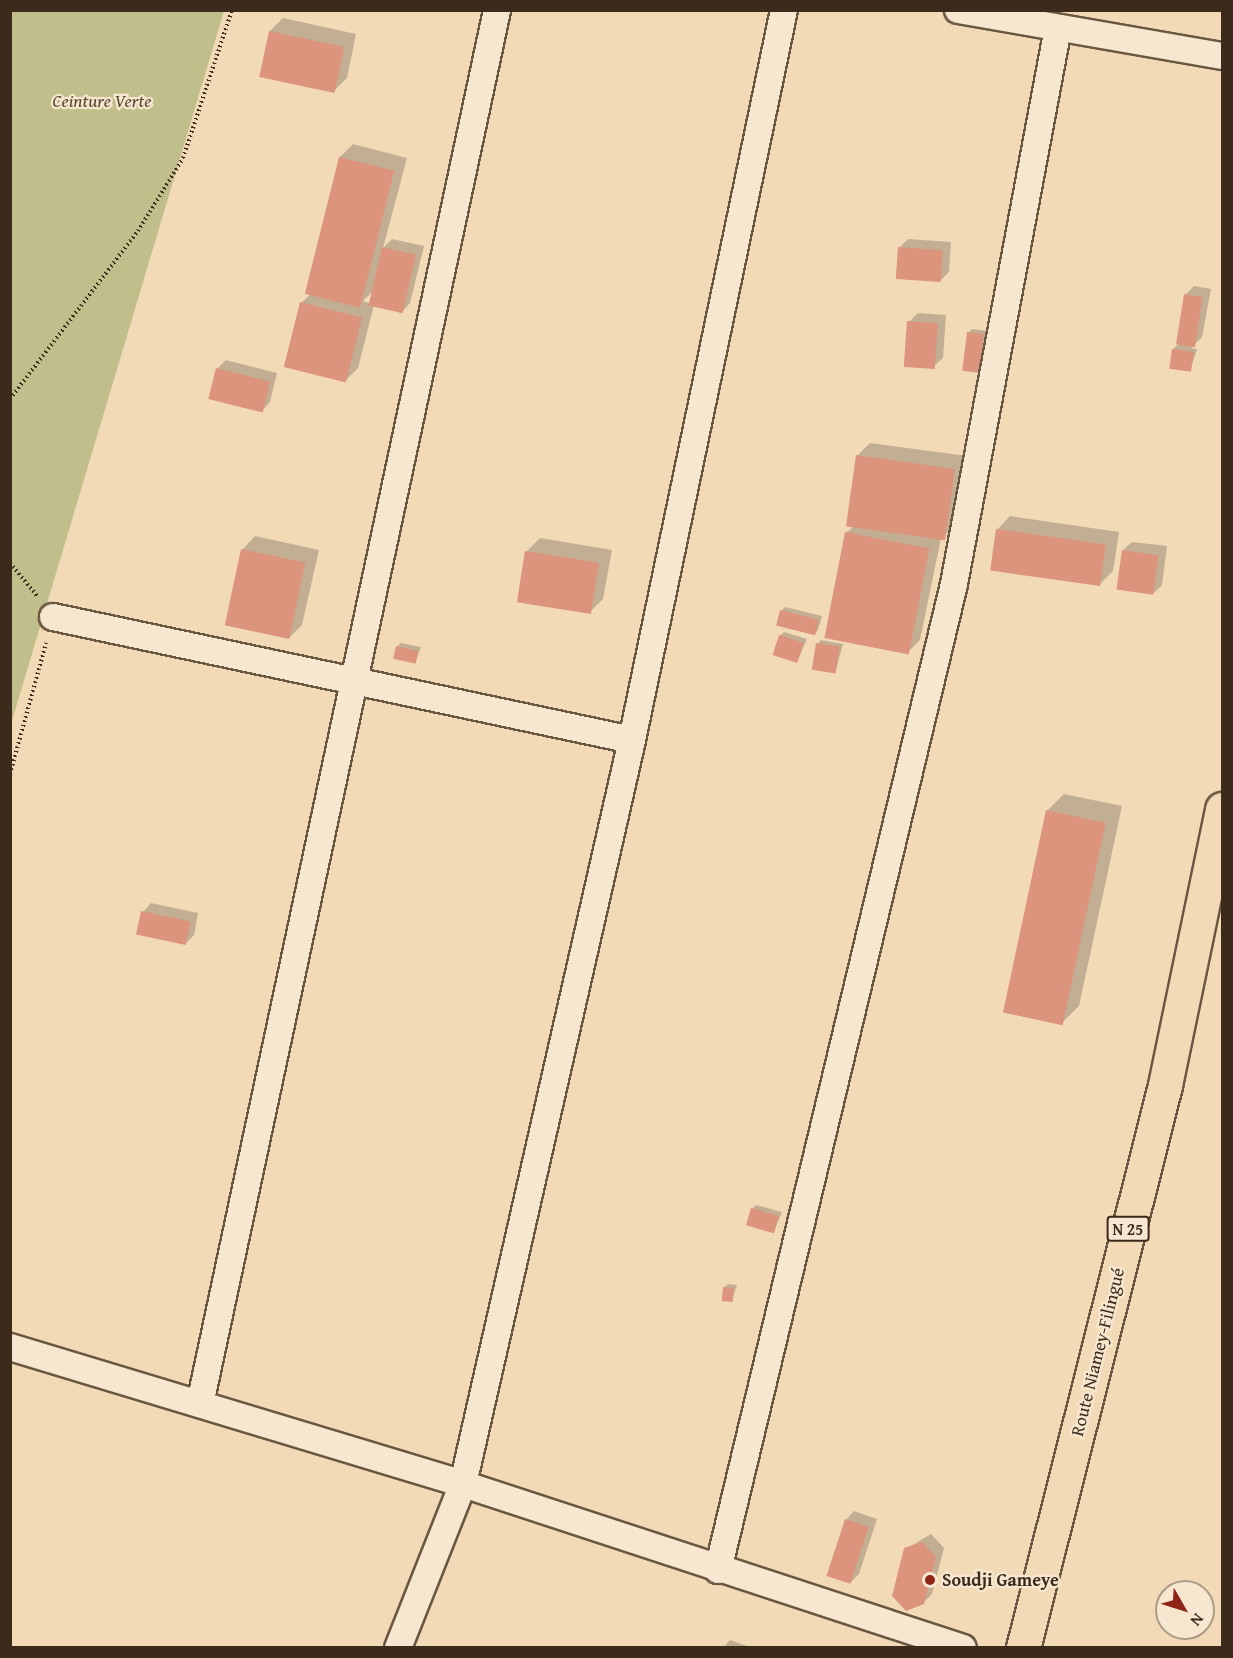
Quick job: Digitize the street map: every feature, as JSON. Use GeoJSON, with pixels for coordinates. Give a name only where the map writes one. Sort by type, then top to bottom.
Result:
{"type":"FeatureCollection","features":[{"type":"Feature","properties":{"kind":"main road","name":"Route Niamey-Filingué"},"geometry":{"type":"LineString","coordinates":[[1023,1647],[1165,1084],[1222,809]]}},
{"type":"Feature","properties":{"kind":"street"},"geometry":{"type":"LineString","coordinates":[[200,1404],[497,10]]}},
{"type":"Feature","properties":{"kind":"street"},"geometry":{"type":"LineString","coordinates":[[398,1647],[463,1484],[632,740],[784,10]]}},
{"type":"Feature","properties":{"kind":"street"},"geometry":{"type":"LineString","coordinates":[[958,10],[1222,56]]}},
{"type":"Feature","properties":{"kind":"street"},"geometry":{"type":"LineString","coordinates":[[718,1570],[954,584],[1058,28]]}},
{"type":"Feature","properties":{"kind":"street"},"geometry":{"type":"LineString","coordinates":[[53,616],[632,740]]}},
{"type":"Feature","properties":{"kind":"street"},"geometry":{"type":"LineString","coordinates":[[10,1347],[463,1484],[718,1570],[963,1647]]}},
{"type":"Feature","properties":{"kind":"path"},"geometry":{"type":"LineString","coordinates":[[10,399],[138,231],[183,158],[232,10]]}},
{"type":"Feature","properties":{"kind":"path"},"geometry":{"type":"LineString","coordinates":[[10,563],[53,616],[10,774]]}},
{"type":"Feature","properties":{"kind":"green space","name":"Ceinture Verte"},"geometry":{"type":"Polygon","coordinates":[[[11,11],[224,11],[11,724],[11,11]]]}},
{"type":"Feature","properties":{"kind":"building"},"geometry":{"type":"Polygon","coordinates":[[[269,31],[344,47],[335,93],[259,77],[269,31]]]}},
{"type":"Feature","properties":{"kind":"building"},"geometry":{"type":"Polygon","coordinates":[[[339,157],[394,171],[360,308],[305,294],[339,157]]]}},
{"type":"Feature","properties":{"kind":"building"},"geometry":{"type":"Polygon","coordinates":[[[382,247],[416,255],[403,313],[369,305],[382,247]]]}},
{"type":"Feature","properties":{"kind":"building"},"geometry":{"type":"Polygon","coordinates":[[[898,247],[943,250],[941,282],[896,279],[898,247]]]}},
{"type":"Feature","properties":{"kind":"building"},"geometry":{"type":"Polygon","coordinates":[[[1184,294],[1203,297],[1195,347],[1176,344],[1184,294]]]}},
{"type":"Feature","properties":{"kind":"building"},"geometry":{"type":"Polygon","coordinates":[[[300,302],[362,317],[346,382],[284,367],[300,302]]]}},
{"type":"Feature","properties":{"kind":"building"},"geometry":{"type":"Polygon","coordinates":[[[907,321],[938,323],[935,369],[904,367],[907,321]]]}},
{"type":"Feature","properties":{"kind":"building"},"geometry":{"type":"Polygon","coordinates":[[[967,332],[984,334],[979,373],[962,371],[967,332]]]}},
{"type":"Feature","properties":{"kind":"building"},"geometry":{"type":"Polygon","coordinates":[[[1172,349],[1194,352],[1191,372],[1169,369],[1172,349]]]}},
{"type":"Feature","properties":{"kind":"building"},"geometry":{"type":"Polygon","coordinates":[[[216,368],[270,382],[263,413],[208,399],[216,368]]]}},
{"type":"Feature","properties":{"kind":"building"},"geometry":{"type":"Polygon","coordinates":[[[856,455],[955,469],[945,540],[846,526],[856,455]]]}},
{"type":"Feature","properties":{"kind":"building"},"geometry":{"type":"Polygon","coordinates":[[[996,529],[1106,544],[1100,586],[990,571],[996,529]]]}},
{"type":"Feature","properties":{"kind":"building"},"geometry":{"type":"Polygon","coordinates":[[[845,532],[929,548],[909,654],[824,638],[845,532]]]}},
{"type":"Feature","properties":{"kind":"building"},"geometry":{"type":"Polygon","coordinates":[[[241,549],[306,563],[289,639],[225,625],[241,549]]]}},
{"type":"Feature","properties":{"kind":"building"},"geometry":{"type":"Polygon","coordinates":[[[1122,550],[1159,555],[1153,595],[1116,590],[1122,550]]]}},
{"type":"Feature","properties":{"kind":"building"},"geometry":{"type":"Polygon","coordinates":[[[525,551],[599,563],[591,614],[517,602],[525,551]]]}},
{"type":"Feature","properties":{"kind":"building"},"geometry":{"type":"Polygon","coordinates":[[[780,610],[819,620],[815,635],[776,626],[780,610]]]}},
{"type":"Feature","properties":{"kind":"building"},"geometry":{"type":"Polygon","coordinates":[[[779,635],[804,643],[797,663],[773,655],[779,635]]]}},
{"type":"Feature","properties":{"kind":"building"},"geometry":{"type":"Polygon","coordinates":[[[816,643],[840,647],[835,673],[812,670],[816,643]]]}},
{"type":"Feature","properties":{"kind":"building"},"geometry":{"type":"Polygon","coordinates":[[[396,646],[418,651],[415,664],[393,659],[396,646]]]}},
{"type":"Feature","properties":{"kind":"building"},"geometry":{"type":"Polygon","coordinates":[[[1046,810],[1106,823],[1063,1025],[1003,1012],[1046,810]]]}},
{"type":"Feature","properties":{"kind":"building"},"geometry":{"type":"Polygon","coordinates":[[[141,911],[191,922],[186,945],[136,934],[141,911]]]}},
{"type":"Feature","properties":{"kind":"building"},"geometry":{"type":"Polygon","coordinates":[[[751,1208],[779,1216],[774,1233],[746,1225],[751,1208]]]}},
{"type":"Feature","properties":{"kind":"building"},"geometry":{"type":"Polygon","coordinates":[[[723,1287],[734,1288],[733,1302],[722,1301],[723,1287]]]}},
{"type":"Feature","properties":{"kind":"building"},"geometry":{"type":"Polygon","coordinates":[[[845,1519],[869,1527],[850,1584],[826,1576],[845,1519]]]}},
{"type":"Feature","properties":{"kind":"building"},"geometry":{"type":"Polygon","coordinates":[[[922,1542],[936,1557],[924,1604],[906,1611],[892,1596],[904,1548],[922,1542]]]}},
{"type":"Feature","properties":{"kind":"place","name":"Soudji Gameye"},"geometry":{"type":"Point","coordinates":[930,1580]}}]}
